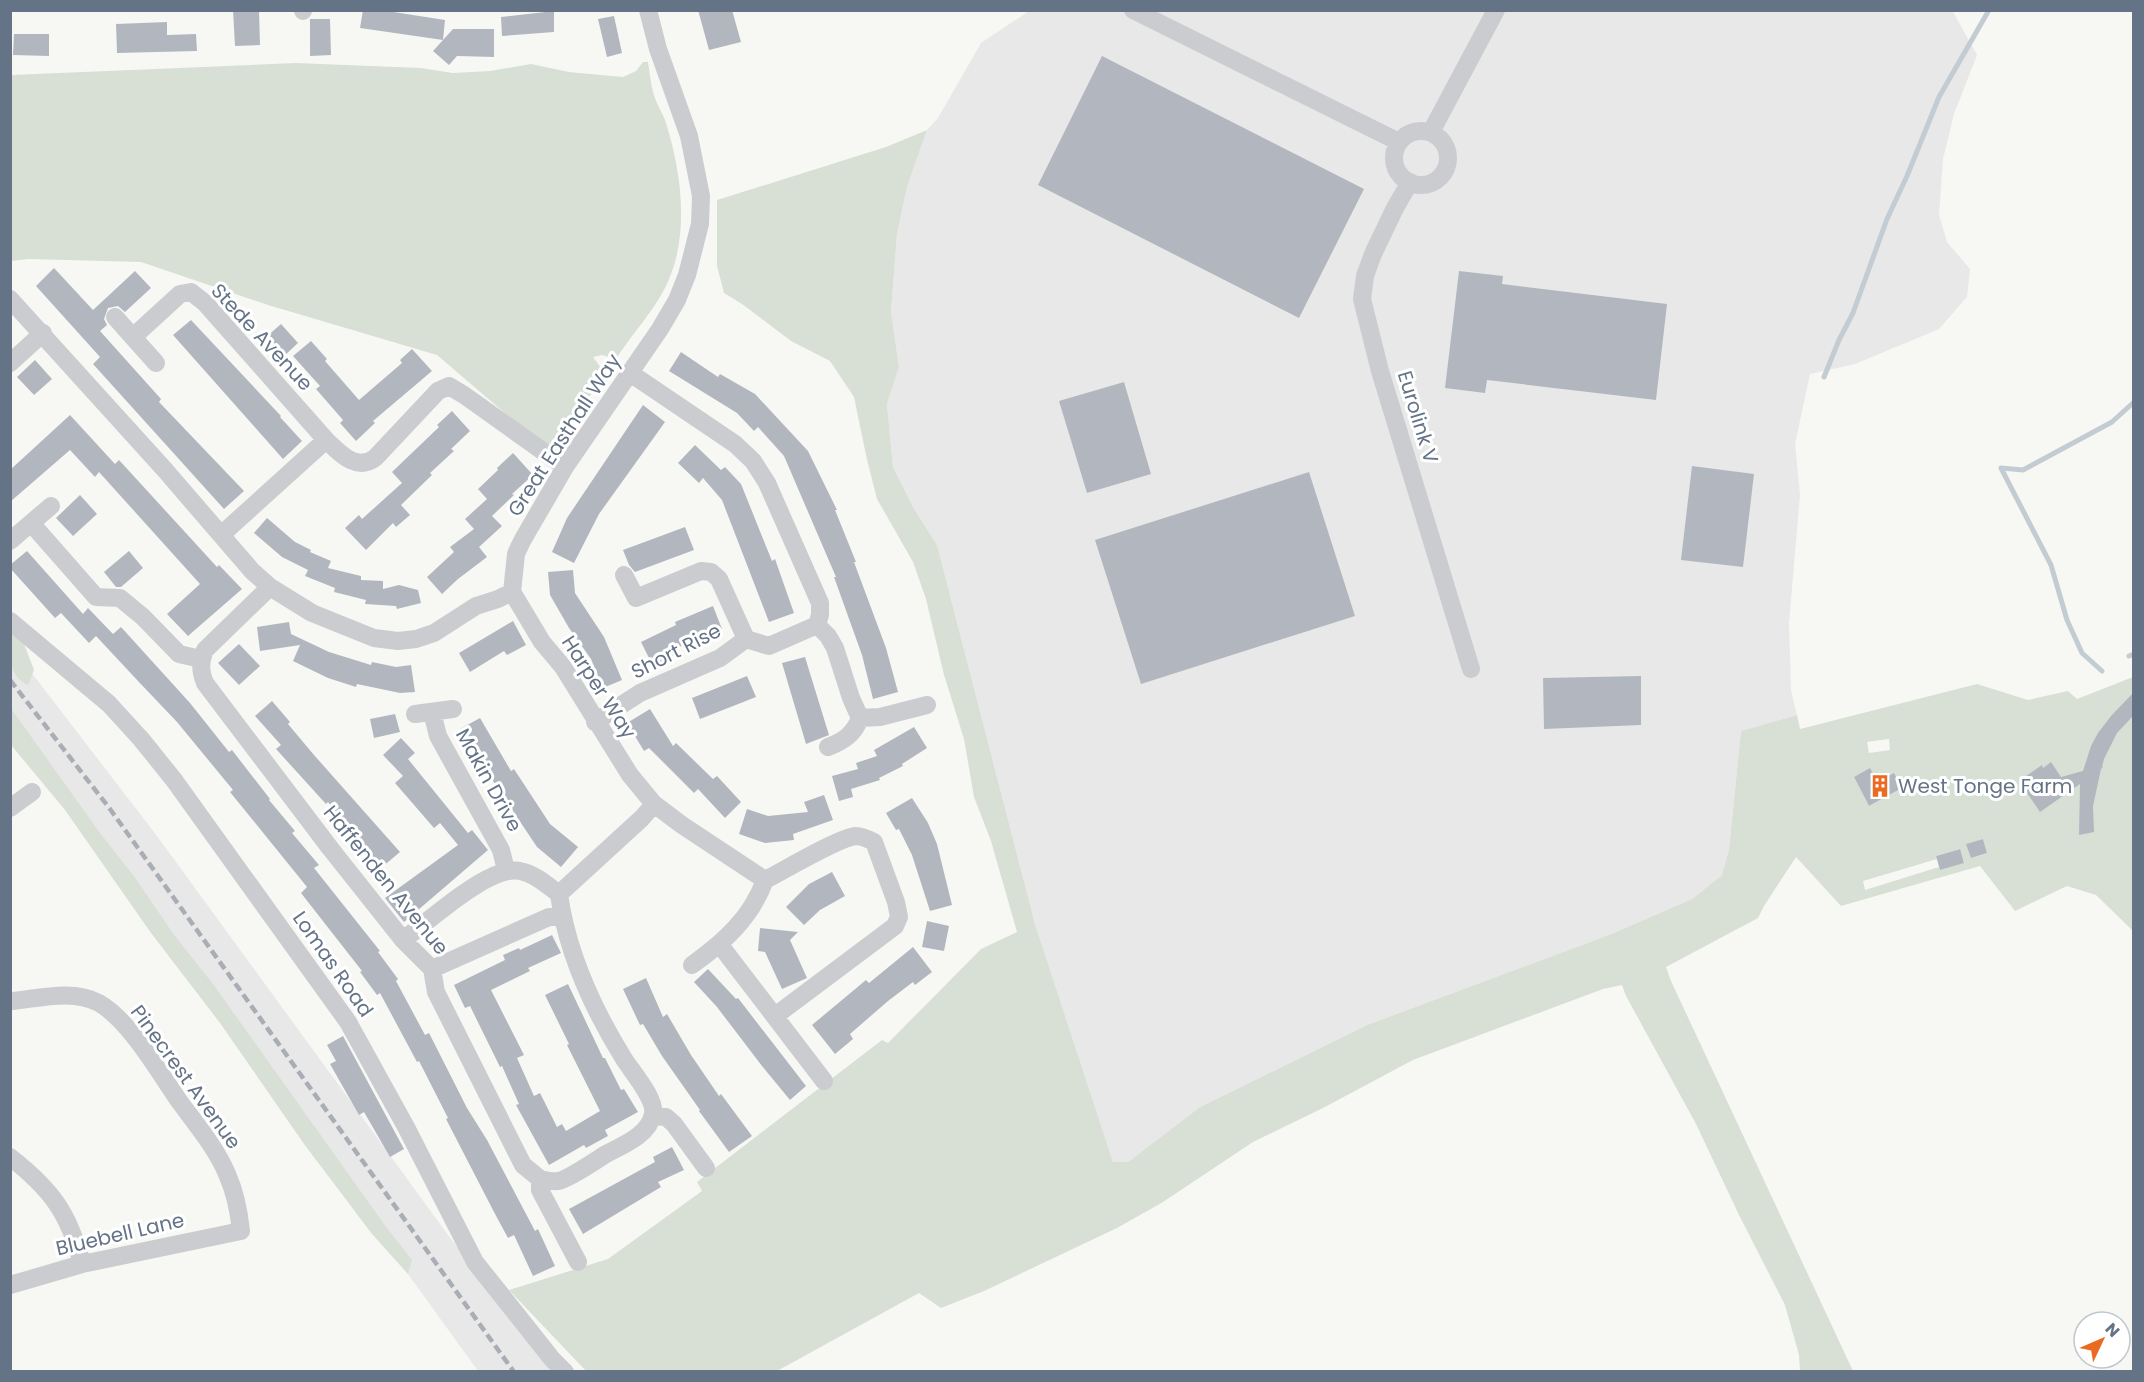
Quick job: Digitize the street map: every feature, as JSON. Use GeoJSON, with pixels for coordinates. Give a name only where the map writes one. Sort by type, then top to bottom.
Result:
{"type":"FeatureCollection","features":[{"type":"Feature","properties":{"kind":"street","name":"Great Easthall Way"},"geometry":{"type":"LineString","coordinates":[[513,592],[516,554],[565,467],[660,329],[677,300],[687,275],[700,224],[701,196],[689,136],[658,49],[648,10]]}},
{"type":"Feature","properties":{"kind":"street"},"geometry":{"type":"LineString","coordinates":[[1133,10],[1399,142]]}},
{"type":"Feature","properties":{"kind":"street"},"geometry":{"type":"LineString","coordinates":[[1431,132],[1496,10]]}},
{"type":"Feature","properties":{"kind":"street"},"geometry":{"type":"LineString","coordinates":[[1422,130],[1431,132],[1444,143],[1448,151],[1446,168],[1435,181],[1427,184],[1410,182],[1402,177],[1394,160],[1399,142],[1413,132],[1422,130]]}},
{"type":"Feature","properties":{"kind":"street","name":"Eurolink V"},"geometry":{"type":"LineString","coordinates":[[1410,182],[1373,254],[1365,276],[1362,299],[1380,371],[1471,669]]}},
{"type":"Feature","properties":{"kind":"street","name":"Stede Avenue"},"geometry":{"type":"LineString","coordinates":[[133,337],[180,294],[191,292],[205,303],[326,440],[345,457],[357,464],[368,463],[375,458],[438,391],[449,386],[484,408],[565,467]]}},
{"type":"Feature","properties":{"kind":"street"},"geometry":{"type":"LineString","coordinates":[[10,299],[43,333],[252,571],[270,586],[329,621],[374,638],[398,641],[416,639],[434,633],[476,606],[513,592]]}},
{"type":"Feature","properties":{"kind":"street"},"geometry":{"type":"LineString","coordinates":[[115,317],[156,363]]}},
{"type":"Feature","properties":{"kind":"street"},"geometry":{"type":"LineString","coordinates":[[10,363],[43,333]]}},
{"type":"Feature","properties":{"kind":"street"},"geometry":{"type":"LineString","coordinates":[[630,373],[735,444],[753,461],[774,498],[820,603],[817,625],[835,648],[860,718],[856,727],[842,742],[828,747]]}},
{"type":"Feature","properties":{"kind":"street"},"geometry":{"type":"LineString","coordinates":[[221,535],[326,440]]}},
{"type":"Feature","properties":{"kind":"street"},"geometry":{"type":"LineString","coordinates":[[10,541],[51,506]]}},
{"type":"Feature","properties":{"kind":"street"},"geometry":{"type":"LineString","coordinates":[[31,524],[96,597],[120,598],[143,617],[179,654],[201,659],[209,644],[270,586]]}},
{"type":"Feature","properties":{"kind":"street","name":"Short Rise"},"geometry":{"type":"LineString","coordinates":[[624,575],[636,598],[701,571],[711,572],[719,579],[746,639]]}},
{"type":"Feature","properties":{"kind":"street","name":"Harper Way"},"geometry":{"type":"LineString","coordinates":[[513,592],[542,642],[563,667],[595,722],[630,775],[654,804],[765,880]]}},
{"type":"Feature","properties":{"kind":"street","name":"Lomas Road"},"geometry":{"type":"LineString","coordinates":[[10,621],[109,704],[174,780],[348,1022],[406,1127],[475,1262],[552,1359],[565,1371]]}},
{"type":"Feature","properties":{"kind":"street","name":"Short Rise"},"geometry":{"type":"LineString","coordinates":[[746,639],[769,645],[817,625]]}},
{"type":"Feature","properties":{"kind":"street","name":"Short Rise"},"geometry":{"type":"LineString","coordinates":[[595,722],[640,693],[720,658],[746,639]]}},
{"type":"Feature","properties":{"kind":"street","name":"Haffenden Avenue"},"geometry":{"type":"LineString","coordinates":[[201,659],[201,671],[205,683],[330,848],[404,940],[432,969],[436,992],[523,1165],[540,1179],[540,1190],[578,1262]]}},
{"type":"Feature","properties":{"kind":"street"},"geometry":{"type":"LineString","coordinates":[[860,718],[880,717],[927,705]]}},
{"type":"Feature","properties":{"kind":"street","name":"Makin Drive"},"geometry":{"type":"LineString","coordinates":[[453,709],[424,713],[501,850],[506,870]]}},
{"type":"Feature","properties":{"kind":"street"},"geometry":{"type":"LineString","coordinates":[[10,808],[32,792]]}},
{"type":"Feature","properties":{"kind":"street"},"geometry":{"type":"LineString","coordinates":[[559,894],[642,818],[654,804]]}},
{"type":"Feature","properties":{"kind":"street"},"geometry":{"type":"LineString","coordinates":[[692,965],[720,945],[738,927],[759,896],[765,880],[854,836],[864,837],[874,842],[896,902],[899,917],[895,926],[775,1016]]}},
{"type":"Feature","properties":{"kind":"street"},"geometry":{"type":"LineString","coordinates":[[404,940],[482,880],[506,870],[518,870],[533,875],[559,894],[562,917],[576,962],[601,1021],[654,1103],[653,1116],[646,1129],[632,1140],[558,1181],[540,1179]]}},
{"type":"Feature","properties":{"kind":"street"},"geometry":{"type":"LineString","coordinates":[[432,969],[549,917],[562,917]]}},
{"type":"Feature","properties":{"kind":"street"},"geometry":{"type":"LineString","coordinates":[[720,945],[824,1081]]}},
{"type":"Feature","properties":{"kind":"street","name":"Pinecrest Avenue"},"geometry":{"type":"LineString","coordinates":[[13,1001],[63,995],[81,997],[98,1002],[114,1015],[137,1041],[222,1164],[238,1208],[241,1231]]}},
{"type":"Feature","properties":{"kind":"street"},"geometry":{"type":"LineString","coordinates":[[653,1116],[666,1117],[674,1124],[706,1168]]}},
{"type":"Feature","properties":{"kind":"street"},"geometry":{"type":"LineString","coordinates":[[10,1157],[38,1179],[66,1215],[75,1235],[82,1264]]}},
{"type":"Feature","properties":{"kind":"street","name":"Bluebell Lane"},"geometry":{"type":"LineString","coordinates":[[10,1285],[82,1264],[241,1231]]}},
{"type":"Feature","properties":{"kind":"shaded area"},"geometry":{"type":"Polygon","coordinates":[[[1952,10],[1977,55],[1954,114],[1943,159],[1939,215],[1947,242],[1970,269],[1967,297],[1939,329],[1855,364],[1810,374],[1795,444],[1800,495],[1789,623],[1791,690],[1797,715],[1741,731],[1729,849],[1722,875],[1692,899],[1609,935],[1367,1025],[1200,1107],[1128,1162],[1113,1162],[1035,924],[937,545],[913,507],[893,467],[887,404],[899,367],[891,312],[897,234],[907,187],[927,130],[938,118],[981,43],[1029,11],[1952,10]]]}},
{"type":"Feature","properties":{"kind":"shaded area"},"geometry":{"type":"Polygon","coordinates":[[[643,62],[648,62],[654,94],[665,120],[676,163],[681,226],[674,267],[661,295],[616,359],[602,355],[593,357],[606,375],[548,450],[437,355],[268,305],[141,262],[28,259],[11,261],[11,75],[296,63],[421,68],[453,73],[490,71],[531,64],[569,72],[623,77],[636,71],[643,62]]]}},
{"type":"Feature","properties":{"kind":"shaded area"},"geometry":{"type":"Polygon","coordinates":[[[927,130],[907,187],[897,234],[891,312],[899,367],[887,404],[893,467],[913,507],[937,545],[1035,924],[1113,1162],[1128,1162],[1200,1107],[1367,1025],[1609,935],[1692,899],[1722,875],[1729,849],[1741,731],[1797,715],[1800,729],[1977,684],[2028,700],[2068,691],[2077,699],[2133,677],[2133,931],[2096,895],[2067,886],[2015,911],[1980,866],[1841,906],[1796,857],[1758,918],[1666,967],[1853,1371],[1800,1371],[1799,1355],[1785,1305],[1696,1124],[1622,985],[1603,989],[1413,1060],[1253,1142],[1163,1202],[1117,1228],[984,1291],[941,1308],[919,1293],[777,1371],[586,1371],[509,1290],[608,1259],[702,1191],[697,1182],[882,1040],[888,1043],[981,949],[1017,932],[991,841],[974,797],[964,739],[944,675],[926,599],[913,562],[877,499],[854,397],[830,361],[791,341],[724,293],[717,266],[717,200],[886,147],[927,130]],[[1889,739],[1867,742],[1869,753],[1890,750],[1889,739]],[[1870,769],[1854,777],[1869,806],[1902,788],[1894,774],[1877,782],[1870,769]],[[1983,839],[1967,844],[1971,858],[1987,853],[1983,839]],[[1959,849],[1936,856],[1937,859],[1863,881],[1865,890],[1939,867],[1940,870],[1964,862],[1959,849]]]}},
{"type":"Feature","properties":{"kind":"shaded area"},"geometry":{"type":"Polygon","coordinates":[[[10,626],[23,641],[34,670],[28,685],[20,680],[12,667],[10,626]]]}},
{"type":"Feature","properties":{"kind":"shaded area"},"geometry":{"type":"Polygon","coordinates":[[[11,646],[157,836],[451,1239],[558,1371],[478,1371],[174,950],[11,732],[11,646]]]}},
{"type":"Feature","properties":{"kind":"shaded area"},"geometry":{"type":"Polygon","coordinates":[[[10,707],[412,1260],[408,1274],[372,1234],[304,1144],[220,1023],[151,933],[65,810],[11,745],[10,707]]]}},
{"type":"Feature","properties":{"kind":"building"},"geometry":{"type":"Polygon","coordinates":[[[233,10],[259,10],[260,45],[235,46],[233,10]]]}},
{"type":"Feature","properties":{"kind":"building"},"geometry":{"type":"Polygon","coordinates":[[[363,10],[381,10],[445,20],[443,40],[360,28],[363,10]]]}},
{"type":"Feature","properties":{"kind":"building"},"geometry":{"type":"Polygon","coordinates":[[[698,10],[732,10],[741,42],[709,50],[698,10]]]}},
{"type":"Feature","properties":{"kind":"building"},"geometry":{"type":"Polygon","coordinates":[[[554,11],[554,32],[502,36],[501,17],[554,11]]]}},
{"type":"Feature","properties":{"kind":"building"},"geometry":{"type":"Polygon","coordinates":[[[614,16],[622,53],[607,57],[598,19],[614,16]]]}},
{"type":"Feature","properties":{"kind":"building"},"geometry":{"type":"Polygon","coordinates":[[[310,19],[330,19],[331,55],[310,56],[310,19]]]}},
{"type":"Feature","properties":{"kind":"building"},"geometry":{"type":"Polygon","coordinates":[[[167,22],[167,35],[196,34],[197,51],[117,53],[116,24],[167,22]]]}},
{"type":"Feature","properties":{"kind":"building"},"geometry":{"type":"Polygon","coordinates":[[[453,29],[494,29],[494,57],[457,56],[449,65],[433,51],[453,29]]]}},
{"type":"Feature","properties":{"kind":"building"},"geometry":{"type":"Polygon","coordinates":[[[14,34],[49,34],[49,56],[13,55],[14,34]]]}},
{"type":"Feature","properties":{"kind":"building"},"geometry":{"type":"Polygon","coordinates":[[[1102,56],[1364,189],[1299,318],[1038,185],[1102,56]]]}},
{"type":"Feature","properties":{"kind":"building"},"geometry":{"type":"Polygon","coordinates":[[[54,268],[93,310],[135,271],[151,288],[125,312],[118,306],[108,308],[104,319],[107,325],[100,331],[161,399],[159,402],[244,491],[224,509],[93,364],[100,357],[36,286],[54,268]]]}},
{"type":"Feature","properties":{"kind":"building"},"geometry":{"type":"Polygon","coordinates":[[[1459,271],[1503,276],[1502,284],[1667,304],[1656,400],[1487,380],[1485,393],[1445,388],[1459,271]]]}},
{"type":"Feature","properties":{"kind":"building"},"geometry":{"type":"Polygon","coordinates":[[[191,320],[302,441],[283,459],[173,335],[191,320]]]}},
{"type":"Feature","properties":{"kind":"building"},"geometry":{"type":"Polygon","coordinates":[[[281,324],[298,343],[283,357],[265,338],[281,324]]]}},
{"type":"Feature","properties":{"kind":"building"},"geometry":{"type":"Polygon","coordinates":[[[311,341],[359,400],[402,363],[400,360],[412,349],[432,371],[373,421],[375,423],[356,441],[340,423],[343,420],[316,389],[320,386],[293,356],[311,341]]]}},
{"type":"Feature","properties":{"kind":"building"},"geometry":{"type":"Polygon","coordinates":[[[681,352],[718,377],[720,374],[755,394],[808,451],[837,510],[835,510],[886,648],[898,692],[873,699],[862,655],[834,577],[836,577],[784,456],[758,427],[754,431],[737,413],[669,371],[681,352]]]}},
{"type":"Feature","properties":{"kind":"building"},"geometry":{"type":"Polygon","coordinates":[[[35,360],[52,379],[34,395],[17,377],[35,360]]]}},
{"type":"Feature","properties":{"kind":"building"},"geometry":{"type":"Polygon","coordinates":[[[1124,382],[1151,474],[1087,493],[1059,401],[1124,382]]]}},
{"type":"Feature","properties":{"kind":"building"},"geometry":{"type":"Polygon","coordinates":[[[643,405],[665,422],[599,514],[574,563],[552,552],[567,518],[643,405]]]}},
{"type":"Feature","properties":{"kind":"building"},"geometry":{"type":"Polygon","coordinates":[[[452,411],[470,431],[451,449],[454,451],[430,473],[432,475],[401,505],[410,515],[396,527],[393,523],[366,550],[345,528],[359,515],[362,519],[402,483],[392,472],[439,427],[437,425],[452,411]]]}},
{"type":"Feature","properties":{"kind":"building"},"geometry":{"type":"Polygon","coordinates":[[[70,415],[115,464],[119,460],[217,567],[219,565],[242,589],[188,636],[167,614],[200,584],[99,472],[95,477],[70,450],[10,502],[10,470],[70,415]]]}},
{"type":"Feature","properties":{"kind":"building"},"geometry":{"type":"Polygon","coordinates":[[[695,445],[721,470],[725,467],[741,484],[772,561],[775,559],[794,613],[769,622],[722,500],[703,478],[699,483],[678,463],[695,445]]]}},
{"type":"Feature","properties":{"kind":"building"},"geometry":{"type":"Polygon","coordinates":[[[513,453],[533,475],[492,516],[502,526],[479,547],[487,557],[442,594],[427,577],[454,552],[450,547],[474,529],[465,519],[487,499],[478,489],[513,453]]]}},
{"type":"Feature","properties":{"kind":"building"},"geometry":{"type":"Polygon","coordinates":[[[1692,466],[1754,474],[1743,567],[1681,560],[1692,466]]]}},
{"type":"Feature","properties":{"kind":"building"},"geometry":{"type":"Polygon","coordinates":[[[1309,472],[1355,616],[1141,684],[1095,540],[1309,472]]]}},
{"type":"Feature","properties":{"kind":"building"},"geometry":{"type":"Polygon","coordinates":[[[80,495],[97,514],[73,536],[56,518],[80,495]]]}},
{"type":"Feature","properties":{"kind":"building"},"geometry":{"type":"Polygon","coordinates":[[[267,518],[295,542],[311,550],[310,552],[331,561],[328,568],[361,576],[361,580],[383,581],[383,589],[399,585],[418,590],[421,603],[397,609],[396,606],[365,604],[366,600],[334,592],[335,588],[305,576],[308,570],[282,557],[254,533],[267,518]]]}},
{"type":"Feature","properties":{"kind":"building"},"geometry":{"type":"Polygon","coordinates":[[[685,527],[694,550],[635,572],[629,565],[623,550],[685,527]]]}},
{"type":"Feature","properties":{"kind":"building"},"geometry":{"type":"Polygon","coordinates":[[[27,551],[83,614],[88,608],[113,634],[121,627],[190,703],[229,752],[232,750],[295,831],[292,833],[319,865],[314,868],[380,951],[378,952],[398,979],[396,981],[425,1035],[429,1033],[467,1108],[487,1140],[535,1231],[538,1229],[555,1266],[533,1276],[514,1235],[508,1238],[446,1119],[448,1118],[419,1061],[417,1062],[380,993],[377,995],[360,972],[362,971],[301,893],[307,887],[230,792],[233,790],[177,722],[96,636],[89,643],[61,613],[55,618],[10,568],[10,565],[27,551]]]}},
{"type":"Feature","properties":{"kind":"building"},"geometry":{"type":"Polygon","coordinates":[[[129,551],[143,568],[121,587],[116,587],[104,572],[129,551]]]}},
{"type":"Feature","properties":{"kind":"building"},"geometry":{"type":"Polygon","coordinates":[[[573,570],[575,593],[604,637],[622,680],[603,688],[591,659],[569,628],[550,595],[548,572],[573,570]]]}},
{"type":"Feature","properties":{"kind":"building"},"geometry":{"type":"Polygon","coordinates":[[[713,606],[722,629],[672,650],[674,656],[653,666],[641,642],[676,625],[675,622],[713,606]]]}},
{"type":"Feature","properties":{"kind":"building"},"geometry":{"type":"Polygon","coordinates":[[[513,621],[526,645],[507,655],[504,651],[470,672],[459,653],[513,621]]]}},
{"type":"Feature","properties":{"kind":"building"},"geometry":{"type":"Polygon","coordinates":[[[289,622],[291,634],[329,652],[371,665],[372,662],[396,667],[411,665],[415,692],[400,693],[357,684],[356,687],[328,678],[293,661],[300,645],[260,651],[257,627],[289,622]]]}},
{"type":"Feature","properties":{"kind":"building"},"geometry":{"type":"Polygon","coordinates":[[[239,644],[260,666],[239,685],[218,663],[239,644]]]}},
{"type":"Feature","properties":{"kind":"building"},"geometry":{"type":"Polygon","coordinates":[[[805,657],[829,735],[806,744],[782,663],[805,657]]]}},
{"type":"Feature","properties":{"kind":"building"},"geometry":{"type":"Polygon","coordinates":[[[747,676],[756,697],[700,719],[692,698],[747,676]]]}},
{"type":"Feature","properties":{"kind":"building"},"geometry":{"type":"Polygon","coordinates":[[[1641,676],[1641,725],[1544,729],[1543,678],[1641,676]]]}},
{"type":"Feature","properties":{"kind":"building"},"geometry":{"type":"Polygon","coordinates":[[[2133,693],[2133,716],[2117,733],[2101,769],[2093,806],[2094,832],[2079,835],[2080,784],[2040,812],[2019,781],[2042,765],[2043,768],[2051,762],[2061,777],[2083,771],[2098,733],[2133,693]]]}},
{"type":"Feature","properties":{"kind":"building"},"geometry":{"type":"Polygon","coordinates":[[[272,701],[314,755],[400,852],[381,868],[328,802],[326,804],[276,749],[281,745],[255,716],[272,701]]]}},
{"type":"Feature","properties":{"kind":"building"},"geometry":{"type":"Polygon","coordinates":[[[650,709],[673,746],[676,743],[713,779],[717,776],[741,802],[725,818],[698,789],[694,793],[649,748],[644,751],[627,723],[650,709]]]}},
{"type":"Feature","properties":{"kind":"building"},"geometry":{"type":"Polygon","coordinates":[[[395,714],[400,732],[374,738],[370,719],[395,714]]]}},
{"type":"Feature","properties":{"kind":"building"},"geometry":{"type":"Polygon","coordinates":[[[480,718],[511,771],[514,769],[550,824],[578,847],[561,867],[537,847],[490,779],[460,729],[480,718]]]}},
{"type":"Feature","properties":{"kind":"building"},"geometry":{"type":"Polygon","coordinates":[[[914,727],[927,748],[902,764],[903,766],[879,778],[880,780],[851,789],[853,797],[839,801],[832,776],[858,769],[856,763],[877,756],[874,750],[914,727]]]}},
{"type":"Feature","properties":{"kind":"building"},"geometry":{"type":"Polygon","coordinates":[[[401,738],[415,753],[408,759],[468,833],[472,830],[488,850],[404,922],[385,898],[458,845],[440,823],[434,828],[395,783],[403,776],[383,755],[401,738]]]}},
{"type":"Feature","properties":{"kind":"building","name":"West Tonge Farm"},"geometry":{"type":"Polygon","coordinates":[[[1870,768],[1877,782],[1894,773],[1902,788],[1869,806],[1854,777],[1870,768]]]}},
{"type":"Feature","properties":{"kind":"building"},"geometry":{"type":"Polygon","coordinates":[[[824,795],[833,820],[793,834],[794,840],[765,843],[739,834],[747,809],[768,816],[808,812],[804,802],[824,795]]]}},
{"type":"Feature","properties":{"kind":"building"},"geometry":{"type":"Polygon","coordinates":[[[912,798],[928,823],[937,844],[952,905],[930,911],[912,855],[899,829],[896,830],[886,813],[912,798]]]}},
{"type":"Feature","properties":{"kind":"building"},"geometry":{"type":"Polygon","coordinates":[[[1983,839],[1987,853],[1971,858],[1966,844],[1983,839]]]}},
{"type":"Feature","properties":{"kind":"building"},"geometry":{"type":"Polygon","coordinates":[[[1960,849],[1964,863],[1940,870],[1936,856],[1960,849]]]}},
{"type":"Feature","properties":{"kind":"building"},"geometry":{"type":"Polygon","coordinates":[[[832,872],[845,896],[820,910],[804,925],[786,907],[809,884],[832,872]]]}},
{"type":"Feature","properties":{"kind":"building"},"geometry":{"type":"Polygon","coordinates":[[[927,921],[949,926],[944,951],[922,947],[927,921]]]}},
{"type":"Feature","properties":{"kind":"building"},"geometry":{"type":"Polygon","coordinates":[[[760,928],[798,932],[790,940],[807,978],[782,989],[765,952],[758,951],[760,928]]]}},
{"type":"Feature","properties":{"kind":"building"},"geometry":{"type":"Polygon","coordinates":[[[552,935],[561,953],[528,968],[530,971],[491,990],[524,1055],[517,1058],[534,1096],[540,1093],[557,1127],[562,1124],[566,1131],[600,1111],[545,995],[568,984],[603,1058],[621,1090],[624,1089],[638,1112],[605,1130],[608,1136],[586,1148],[584,1145],[549,1165],[516,1105],[519,1104],[502,1066],[500,1067],[470,1006],[465,1008],[454,985],[505,960],[503,955],[552,935]]]}},
{"type":"Feature","properties":{"kind":"building"},"geometry":{"type":"Polygon","coordinates":[[[913,947],[932,972],[915,985],[913,982],[888,1001],[850,1034],[853,1039],[835,1054],[812,1025],[866,980],[869,983],[913,947]]]}},
{"type":"Feature","properties":{"kind":"building"},"geometry":{"type":"Polygon","coordinates":[[[708,969],[736,999],[738,998],[806,1086],[790,1100],[717,1007],[694,982],[708,969]]]}},
{"type":"Feature","properties":{"kind":"building"},"geometry":{"type":"Polygon","coordinates":[[[646,978],[663,1017],[667,1014],[719,1096],[721,1094],[752,1136],[729,1152],[662,1056],[643,1024],[640,1025],[623,989],[646,978]]]}},
{"type":"Feature","properties":{"kind":"building"},"geometry":{"type":"Polygon","coordinates":[[[343,1036],[404,1149],[390,1157],[364,1112],[359,1115],[330,1064],[336,1061],[327,1045],[343,1036]]]}},
{"type":"Feature","properties":{"kind":"building"},"geometry":{"type":"Polygon","coordinates":[[[672,1147],[684,1170],[658,1182],[661,1187],[583,1234],[569,1209],[655,1162],[653,1157],[672,1147]]]}},
{"type":"Feature","properties":{"kind":"waterway"},"geometry":{"type":"LineString","coordinates":[[1824,377],[1853,313],[1887,219],[1939,97],[1989,10]]}},
{"type":"Feature","properties":{"kind":"waterway"},"geometry":{"type":"LineString","coordinates":[[2102,671],[2082,653],[2067,620],[2051,565],[2001,468],[2023,470],[2112,422],[2134,402]]}},
{"type":"Feature","properties":{"kind":"waterway"},"geometry":{"type":"LineString","coordinates":[[2129,656],[2134,654]]}},
{"type":"Feature","properties":{"kind":"railway"},"geometry":{"type":"LineString","coordinates":[[10,680],[110,809],[514,1372]]}},
{"type":"Feature","properties":{"kind":"place","name":"West Tonge Farm"},"geometry":{"type":"Point","coordinates":[1880,786]}}]}
